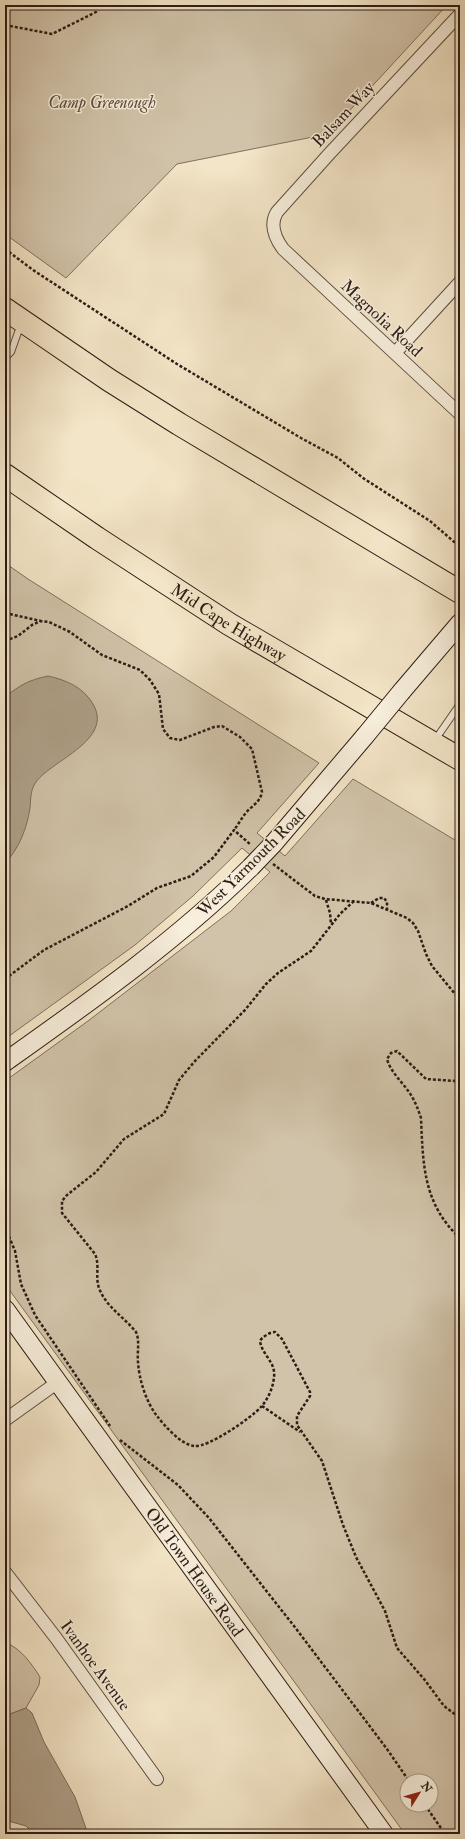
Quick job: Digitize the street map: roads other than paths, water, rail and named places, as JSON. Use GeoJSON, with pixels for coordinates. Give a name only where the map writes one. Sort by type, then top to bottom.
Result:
{"type":"FeatureCollection","features":[{"type":"Feature","properties":{"kind":"highway"},"geometry":{"type":"LineString","coordinates":[[13,315],[179,424],[460,592]]}},
{"type":"Feature","properties":{"kind":"highway","name":"Mid Cape Highway"},"geometry":{"type":"LineString","coordinates":[[5,475],[97,538],[229,624],[460,759]]}},
{"type":"Feature","properties":{"kind":"main road","name":"West Yarmouth Road"},"geometry":{"type":"LineString","coordinates":[[5,1062],[145,961],[201,914],[254,858],[271,852],[460,623]]}},
{"type":"Feature","properties":{"kind":"main road","name":"Old Town House Road"},"geometry":{"type":"LineString","coordinates":[[5,1309],[384,1834]]}},
{"type":"Feature","properties":{"kind":"street","name":"Balsam Way"},"geometry":{"type":"LineString","coordinates":[[281,246],[273,229],[273,218],[276,212],[460,14]]}},
{"type":"Feature","properties":{"kind":"street","name":"Magnolia Road"},"geometry":{"type":"LineString","coordinates":[[281,246],[460,414]]}},
{"type":"Feature","properties":{"kind":"street"},"geometry":{"type":"LineString","coordinates":[[395,353],[460,282]]}},
{"type":"Feature","properties":{"kind":"street"},"geometry":{"type":"LineString","coordinates":[[5,1420],[58,1382]]}},
{"type":"Feature","properties":{"kind":"street","name":"Ivanhoe Avenue"},"geometry":{"type":"LineString","coordinates":[[5,1572],[56,1638],[157,1779]]}},
{"type":"Feature","properties":{"kind":"lane"},"geometry":{"type":"LineString","coordinates":[[5,358],[11,352],[13,315]]}},
{"type":"Feature","properties":{"kind":"lane"},"geometry":{"type":"LineString","coordinates":[[433,743],[444,724],[460,704]]}},
{"type":"Feature","properties":{"kind":"park label","name":"Camp Greenough"},"geometry":{"type":"Point","coordinates":[102,102]}}]}
